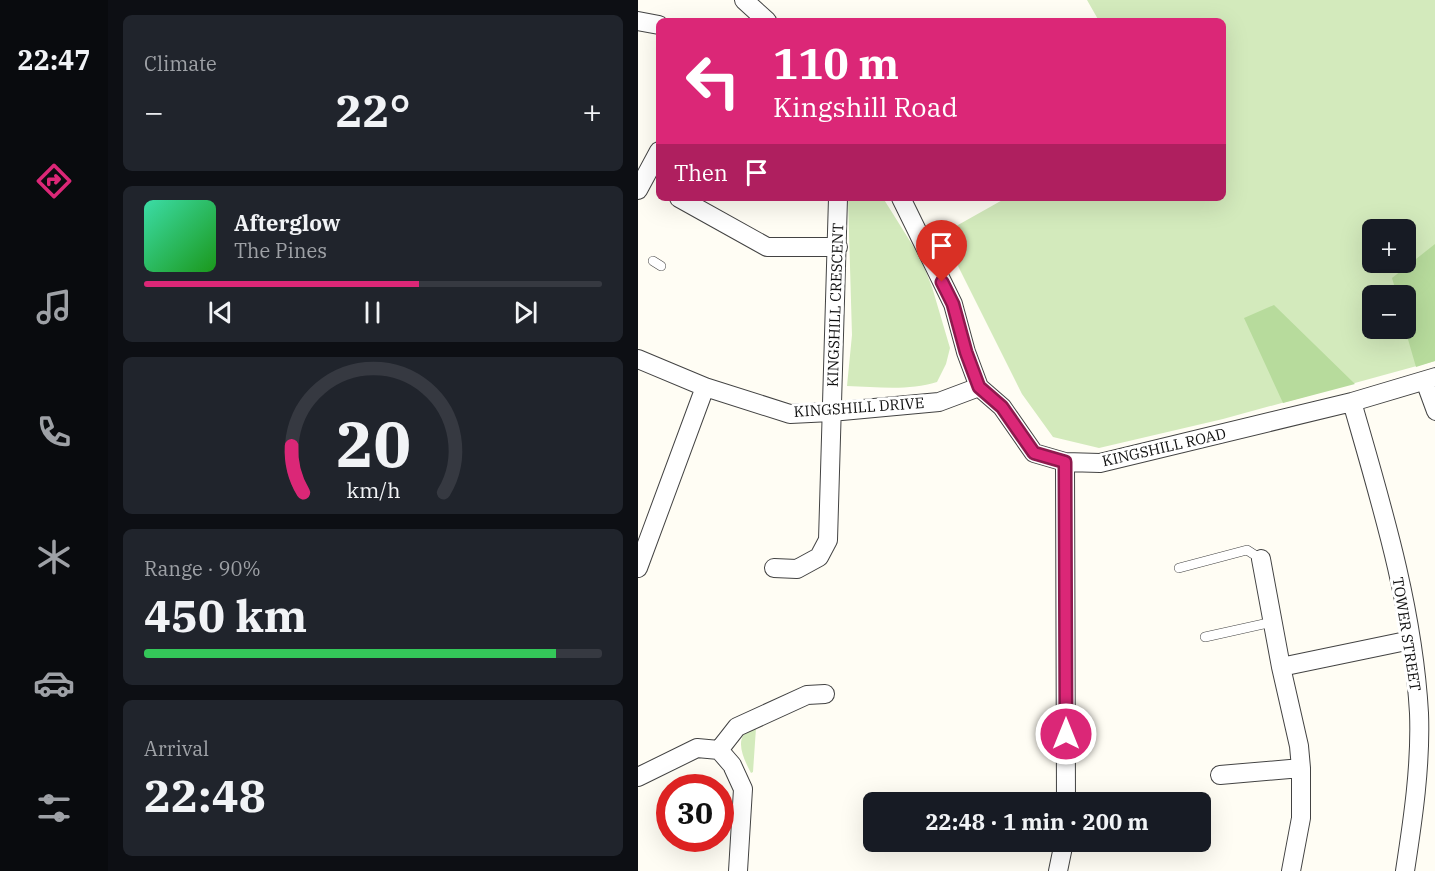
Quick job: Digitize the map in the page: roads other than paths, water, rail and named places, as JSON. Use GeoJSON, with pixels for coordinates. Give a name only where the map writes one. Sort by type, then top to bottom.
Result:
{"type":"FeatureCollection","features":[{"type":"Feature","properties":{"kind":"street"},"geometry":{"type":"LineString","coordinates":[[744,0],[764,18]]}},
{"type":"Feature","properties":{"kind":"street"},"geometry":{"type":"LineString","coordinates":[[638,21],[656,24]]}},
{"type":"Feature","properties":{"kind":"street"},"geometry":{"type":"LineString","coordinates":[[645,183],[656,158]]}},
{"type":"Feature","properties":{"kind":"street"},"geometry":{"type":"LineString","coordinates":[[684,201],[767,247],[838,247]]}},
{"type":"Feature","properties":{"kind":"street","name":"KINGSHILL CRESCENT"},"geometry":{"type":"LineString","coordinates":[[774,568],[797,569],[820,557],[828,540],[838,201]]}},
{"type":"Feature","properties":{"kind":"street","name":"KINGSHILL ROAD"},"geometry":{"type":"LineString","coordinates":[[902,201],[953,304],[966,352],[979,387],[1002,407],[1034,453],[1065,462],[1100,463],[1352,402],[1430,379]]}},
{"type":"Feature","properties":{"kind":"street","name":"KINGSHILL DRIVE"},"geometry":{"type":"LineString","coordinates":[[638,358],[706,387],[790,414],[940,402],[979,387]]}},
{"type":"Feature","properties":{"kind":"street"},"geometry":{"type":"LineString","coordinates":[[1430,379],[1436,411]]}},
{"type":"Feature","properties":{"kind":"street"},"geometry":{"type":"LineString","coordinates":[[638,568],[706,387]]}},
{"type":"Feature","properties":{"kind":"street","name":"TOWER STREET"},"geometry":{"type":"LineString","coordinates":[[1352,402],[1387,524],[1411,640],[1419,714],[1415,808],[1405,871]]}},
{"type":"Feature","properties":{"kind":"street"},"geometry":{"type":"LineString","coordinates":[[1065,462],[1066,792]]}},
{"type":"Feature","properties":{"kind":"street"},"geometry":{"type":"LineString","coordinates":[[1261,559],[1281,668],[1299,746],[1301,819],[1291,871]]}},
{"type":"Feature","properties":{"kind":"street"},"geometry":{"type":"LineString","coordinates":[[1281,668],[1411,640]]}},
{"type":"Feature","properties":{"kind":"street"},"geometry":{"type":"LineString","coordinates":[[719,750],[737,727],[807,695],[825,694]]}},
{"type":"Feature","properties":{"kind":"street"},"geometry":{"type":"LineString","coordinates":[[638,777],[697,748],[719,750],[732,765],[743,789],[738,871]]}},
{"type":"Feature","properties":{"kind":"street"},"geometry":{"type":"LineString","coordinates":[[1220,775],[1301,768]]}},
{"type":"Feature","properties":{"kind":"street"},"geometry":{"type":"LineString","coordinates":[[1058,871],[1062,852]]}},
{"type":"Feature","properties":{"kind":"lane"},"geometry":{"type":"LineString","coordinates":[[1179,567],[1247,550],[1261,559]]}},
{"type":"Feature","properties":{"kind":"lane"},"geometry":{"type":"LineString","coordinates":[[1205,637],[1273,622]]}}]}
